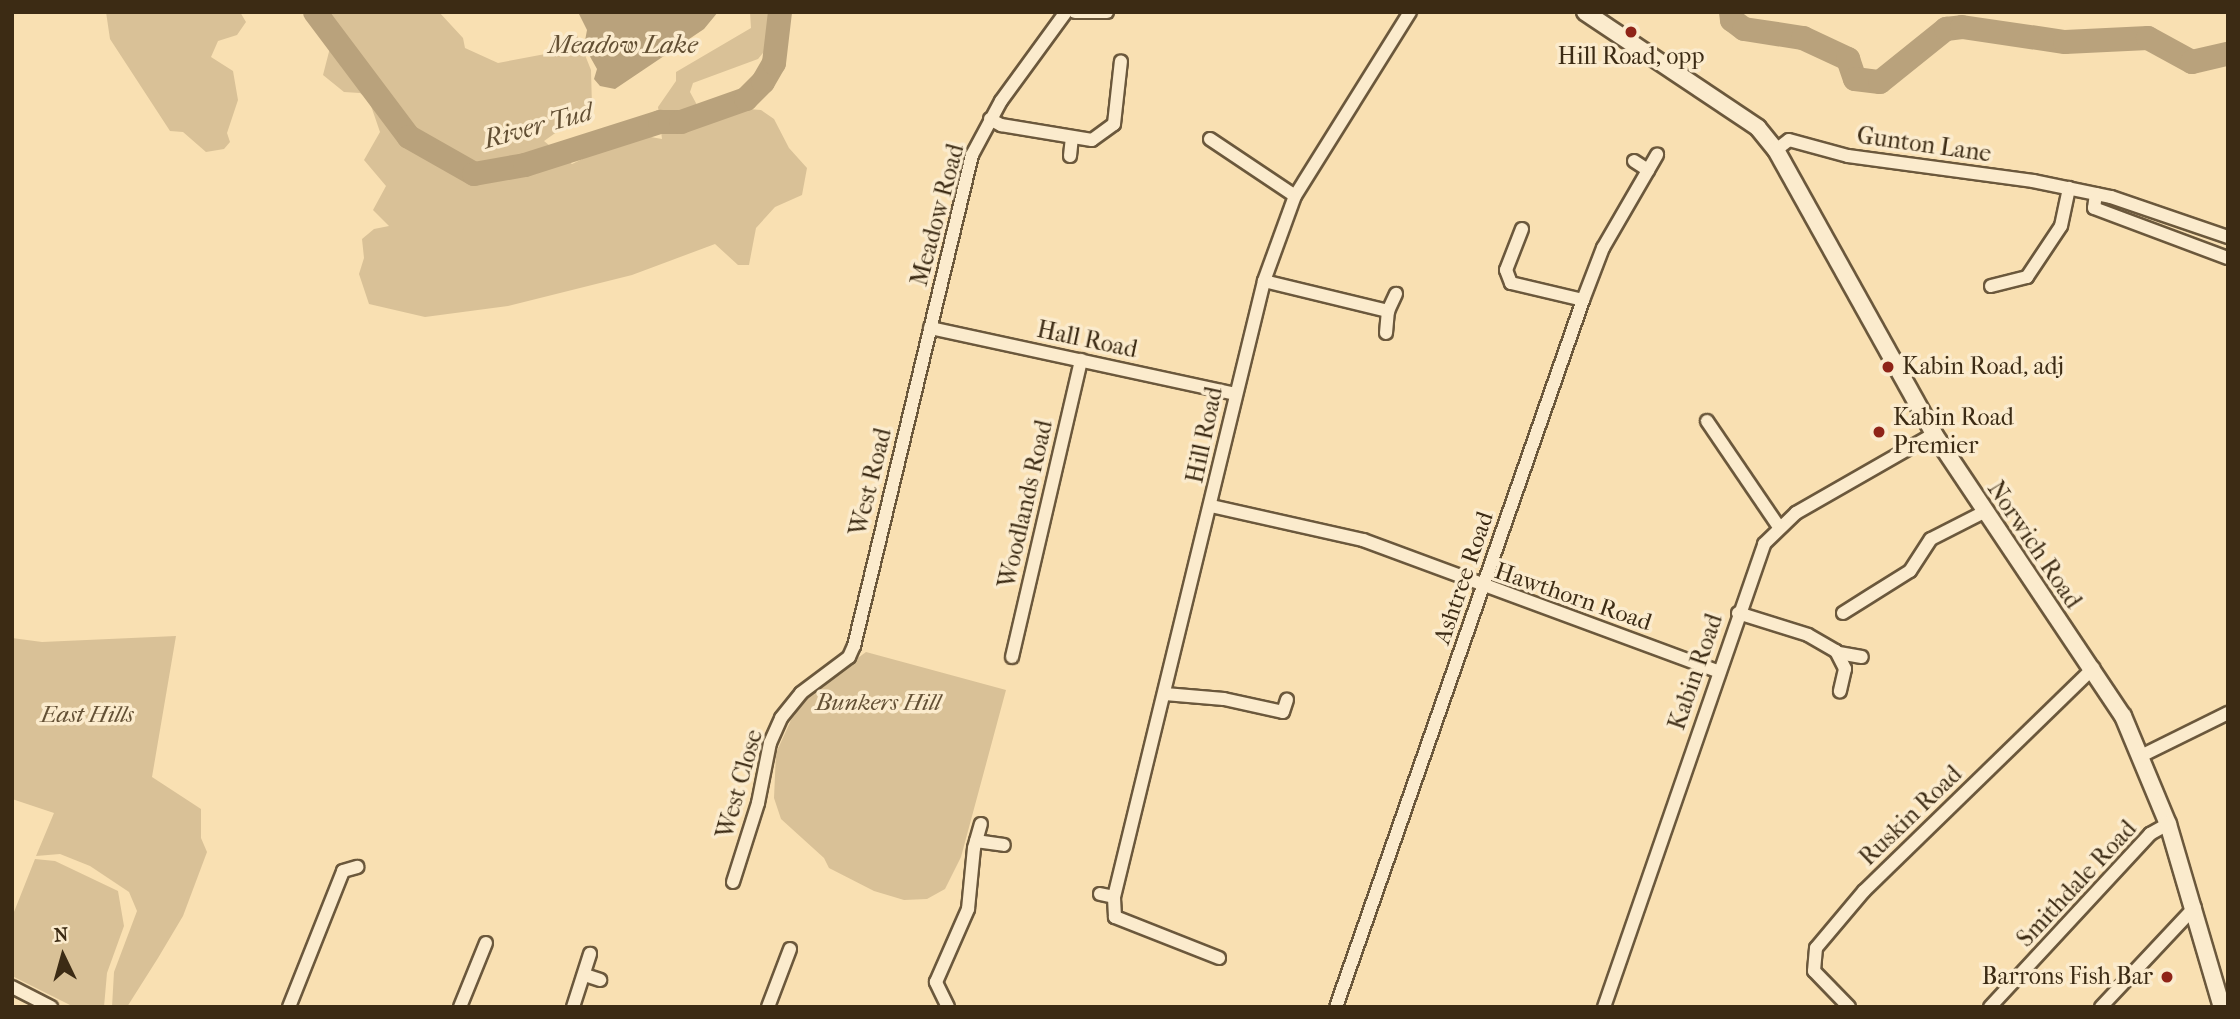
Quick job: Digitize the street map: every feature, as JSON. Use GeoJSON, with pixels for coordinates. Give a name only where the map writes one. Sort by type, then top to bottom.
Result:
{"type":"FeatureCollection","features":[{"type":"Feature","properties":{"kind":"street","name":"Meadow Road"},"geometry":{"type":"LineString","coordinates":[[930,328],[965,179],[990,119],[1066,12]]}},
{"type":"Feature","properties":{"kind":"street"},"geometry":{"type":"LineString","coordinates":[[1075,12],[1107,12]]}},
{"type":"Feature","properties":{"kind":"street","name":"Hill Road"},"geometry":{"type":"LineString","coordinates":[[1211,960],[1115,918],[1114,897],[1264,281],[1295,196],[1410,12]]}},
{"type":"Feature","properties":{"kind":"street","name":"Norwich Road"},"geometry":{"type":"LineString","coordinates":[[1585,12],[1758,128],[1776,150],[1934,434],[1984,512],[2093,668],[2143,755],[2195,907],[2222,1007]]}},
{"type":"Feature","properties":{"kind":"street"},"geometry":{"type":"LineString","coordinates":[[990,119],[1001,125],[1092,140],[1114,124],[1121,61]]}},
{"type":"Feature","properties":{"kind":"street"},"geometry":{"type":"LineString","coordinates":[[1070,156],[1072,138]]}},
{"type":"Feature","properties":{"kind":"street"},"geometry":{"type":"LineString","coordinates":[[1210,139],[1295,196]]}},
{"type":"Feature","properties":{"kind":"street","name":"Gunton Lane"},"geometry":{"type":"LineString","coordinates":[[1776,150],[1789,140],[1848,156],[2069,188],[2096,194],[2228,237]]}},
{"type":"Feature","properties":{"kind":"street","name":"Ashtree Road"},"geometry":{"type":"LineString","coordinates":[[1336,1007],[1583,300],[1603,248],[1657,155]]}},
{"type":"Feature","properties":{"kind":"street"},"geometry":{"type":"LineString","coordinates":[[1634,161],[1648,170]]}},
{"type":"Feature","properties":{"kind":"street"},"geometry":{"type":"LineString","coordinates":[[1991,286],[2027,277],[2061,226],[2069,188]]}},
{"type":"Feature","properties":{"kind":"street"},"geometry":{"type":"LineString","coordinates":[[2096,194],[2094,208],[2228,258]]}},
{"type":"Feature","properties":{"kind":"street"},"geometry":{"type":"LineString","coordinates":[[1522,229],[1506,270],[1511,283],[1583,300]]}},
{"type":"Feature","properties":{"kind":"street"},"geometry":{"type":"LineString","coordinates":[[1264,281],[1388,311]]}},
{"type":"Feature","properties":{"kind":"street"},"geometry":{"type":"LineString","coordinates":[[1386,333],[1388,311],[1396,294]]}},
{"type":"Feature","properties":{"kind":"street","name":"Hall Road"},"geometry":{"type":"LineString","coordinates":[[930,328],[1235,394]]}},
{"type":"Feature","properties":{"kind":"street","name":"West Road"},"geometry":{"type":"LineString","coordinates":[[854,646],[930,328]]}},
{"type":"Feature","properties":{"kind":"street","name":"Woodlands Road"},"geometry":{"type":"LineString","coordinates":[[1013,657],[1081,360]]}},
{"type":"Feature","properties":{"kind":"street"},"geometry":{"type":"LineString","coordinates":[[1707,421],[1779,527]]}},
{"type":"Feature","properties":{"kind":"street","name":"Kabin Road"},"geometry":{"type":"LineString","coordinates":[[1604,1007],[1763,544],[1779,527],[1934,434]]}},
{"type":"Feature","properties":{"kind":"street","name":"Hawthorn Road"},"geometry":{"type":"LineString","coordinates":[[1211,506],[1363,540],[1483,588],[1719,672]]}},
{"type":"Feature","properties":{"kind":"street"},"geometry":{"type":"LineString","coordinates":[[1843,614],[1910,571],[1931,539],[1984,512]]}},
{"type":"Feature","properties":{"kind":"street"},"geometry":{"type":"LineString","coordinates":[[1738,613],[1808,635],[1848,658],[1862,657]]}},
{"type":"Feature","properties":{"kind":"street","name":"West Close"},"geometry":{"type":"LineString","coordinates":[[733,882],[758,803],[769,743],[781,718],[801,693],[849,657],[854,646]]}},
{"type":"Feature","properties":{"kind":"street"},"geometry":{"type":"LineString","coordinates":[[1836,651],[1846,669],[1840,691]]}},
{"type":"Feature","properties":{"kind":"street","name":"Ruskin Road"},"geometry":{"type":"LineString","coordinates":[[1849,1007],[1819,979],[1813,962],[1816,948],[1864,891],[2093,668]]}},
{"type":"Feature","properties":{"kind":"street"},"geometry":{"type":"LineString","coordinates":[[1165,694],[1224,699],[1283,712],[1287,700]]}},
{"type":"Feature","properties":{"kind":"street"},"geometry":{"type":"LineString","coordinates":[[2143,755],[2228,713]]}},
{"type":"Feature","properties":{"kind":"street"},"geometry":{"type":"LineString","coordinates":[[948,1007],[936,982],[968,909],[976,841],[981,824]]}},
{"type":"Feature","properties":{"kind":"street","name":"Smithdale Road"},"geometry":{"type":"LineString","coordinates":[[1990,1007],[2150,834],[2168,824]]}},
{"type":"Feature","properties":{"kind":"street"},"geometry":{"type":"LineString","coordinates":[[976,841],[1004,845]]}},
{"type":"Feature","properties":{"kind":"street"},"geometry":{"type":"LineString","coordinates":[[289,1007],[343,871],[357,867]]}},
{"type":"Feature","properties":{"kind":"street"},"geometry":{"type":"LineString","coordinates":[[1100,894],[1114,897]]}},
{"type":"Feature","properties":{"kind":"street"},"geometry":{"type":"LineString","coordinates":[[2101,1007],[2195,907]]}},
{"type":"Feature","properties":{"kind":"street"},"geometry":{"type":"LineString","coordinates":[[460,1007],[486,943]]}},
{"type":"Feature","properties":{"kind":"street"},"geometry":{"type":"LineString","coordinates":[[768,1007],[790,949]]}},
{"type":"Feature","properties":{"kind":"street"},"geometry":{"type":"LineString","coordinates":[[573,1007],[590,954]]}},
{"type":"Feature","properties":{"kind":"street"},"geometry":{"type":"LineString","coordinates":[[585,975],[600,980]]}},
{"type":"Feature","properties":{"kind":"street"},"geometry":{"type":"LineString","coordinates":[[12,987],[51,1007]]}},
{"type":"Feature","properties":{"kind":"green space"},"geometry":{"type":"Polygon","coordinates":[[[106,12],[240,12],[246,22],[237,35],[218,41],[211,57],[233,71],[238,100],[227,133],[230,142],[224,149],[206,152],[183,132],[170,131],[110,39],[106,12]]]}},
{"type":"Feature","properties":{"kind":"green space"},"geometry":{"type":"Polygon","coordinates":[[[328,12],[439,12],[463,38],[465,48],[498,63],[572,49],[577,35],[591,70],[592,107],[544,141],[572,164],[634,134],[662,139],[658,107],[676,81],[676,72],[751,28],[750,12],[789,12],[790,20],[758,59],[693,83],[690,92],[697,105],[761,110],[774,119],[789,148],[807,168],[802,195],[775,207],[756,228],[749,265],[738,265],[715,244],[632,275],[508,306],[425,317],[369,304],[359,274],[364,258],[362,239],[374,229],[389,226],[373,210],[386,186],[364,160],[380,132],[369,100],[360,93],[344,92],[323,75],[331,44],[333,19],[328,12]]]}},
{"type":"Feature","properties":{"kind":"green space","name":"East Hills"},"geometry":{"type":"Polygon","coordinates":[[[176,636],[152,777],[201,809],[201,838],[207,852],[183,916],[158,958],[127,1007],[112,1007],[114,972],[137,911],[129,892],[90,866],[60,854],[36,856],[54,813],[12,799],[12,638],[42,642],[176,636]]]}},
{"type":"Feature","properties":{"kind":"green space","name":"Bunkers Hill"},"geometry":{"type":"Polygon","coordinates":[[[866,652],[1006,690],[961,857],[945,889],[927,899],[904,900],[874,891],[829,868],[824,858],[781,819],[774,798],[776,753],[791,720],[814,690],[866,652]]]}},
{"type":"Feature","properties":{"kind":"green space"},"geometry":{"type":"Polygon","coordinates":[[[35,859],[55,861],[118,891],[124,926],[107,973],[104,1007],[74,1007],[12,976],[12,917],[35,859]]]}},
{"type":"Feature","properties":{"kind":"water","name":"Meadow Lake"},"geometry":{"type":"Polygon","coordinates":[[[578,12],[718,12],[704,29],[615,89],[600,86],[594,79],[597,69],[584,46],[587,30],[578,12]]]}},
{"type":"Feature","properties":{"kind":"waterway","name":"River Tud"},"geometry":{"type":"LineString","coordinates":[[315,12],[409,137],[474,174],[525,165],[660,122],[681,122],[746,99],[763,82],[774,63],[780,12]]}},
{"type":"Feature","properties":{"kind":"waterway","name":"River Tud"},"geometry":{"type":"LineString","coordinates":[[1731,12],[1732,20],[1744,29],[1803,38],[1848,59],[1855,79],[1880,82],[1946,29],[1962,27],[2065,42],[2148,38],[2192,62],[2228,54]]}},
{"type":"Feature","properties":{"kind":"place","name":"Hill Road, opp"},"geometry":{"type":"Point","coordinates":[1631,32]}},
{"type":"Feature","properties":{"kind":"place","name":"Kabin Road, adj"},"geometry":{"type":"Point","coordinates":[1888,367]}},
{"type":"Feature","properties":{"kind":"place","name":"Kabin Road Premier"},"geometry":{"type":"Point","coordinates":[1879,432]}},
{"type":"Feature","properties":{"kind":"place","name":"Barrons Fish Bar"},"geometry":{"type":"Point","coordinates":[2167,977]}}]}
